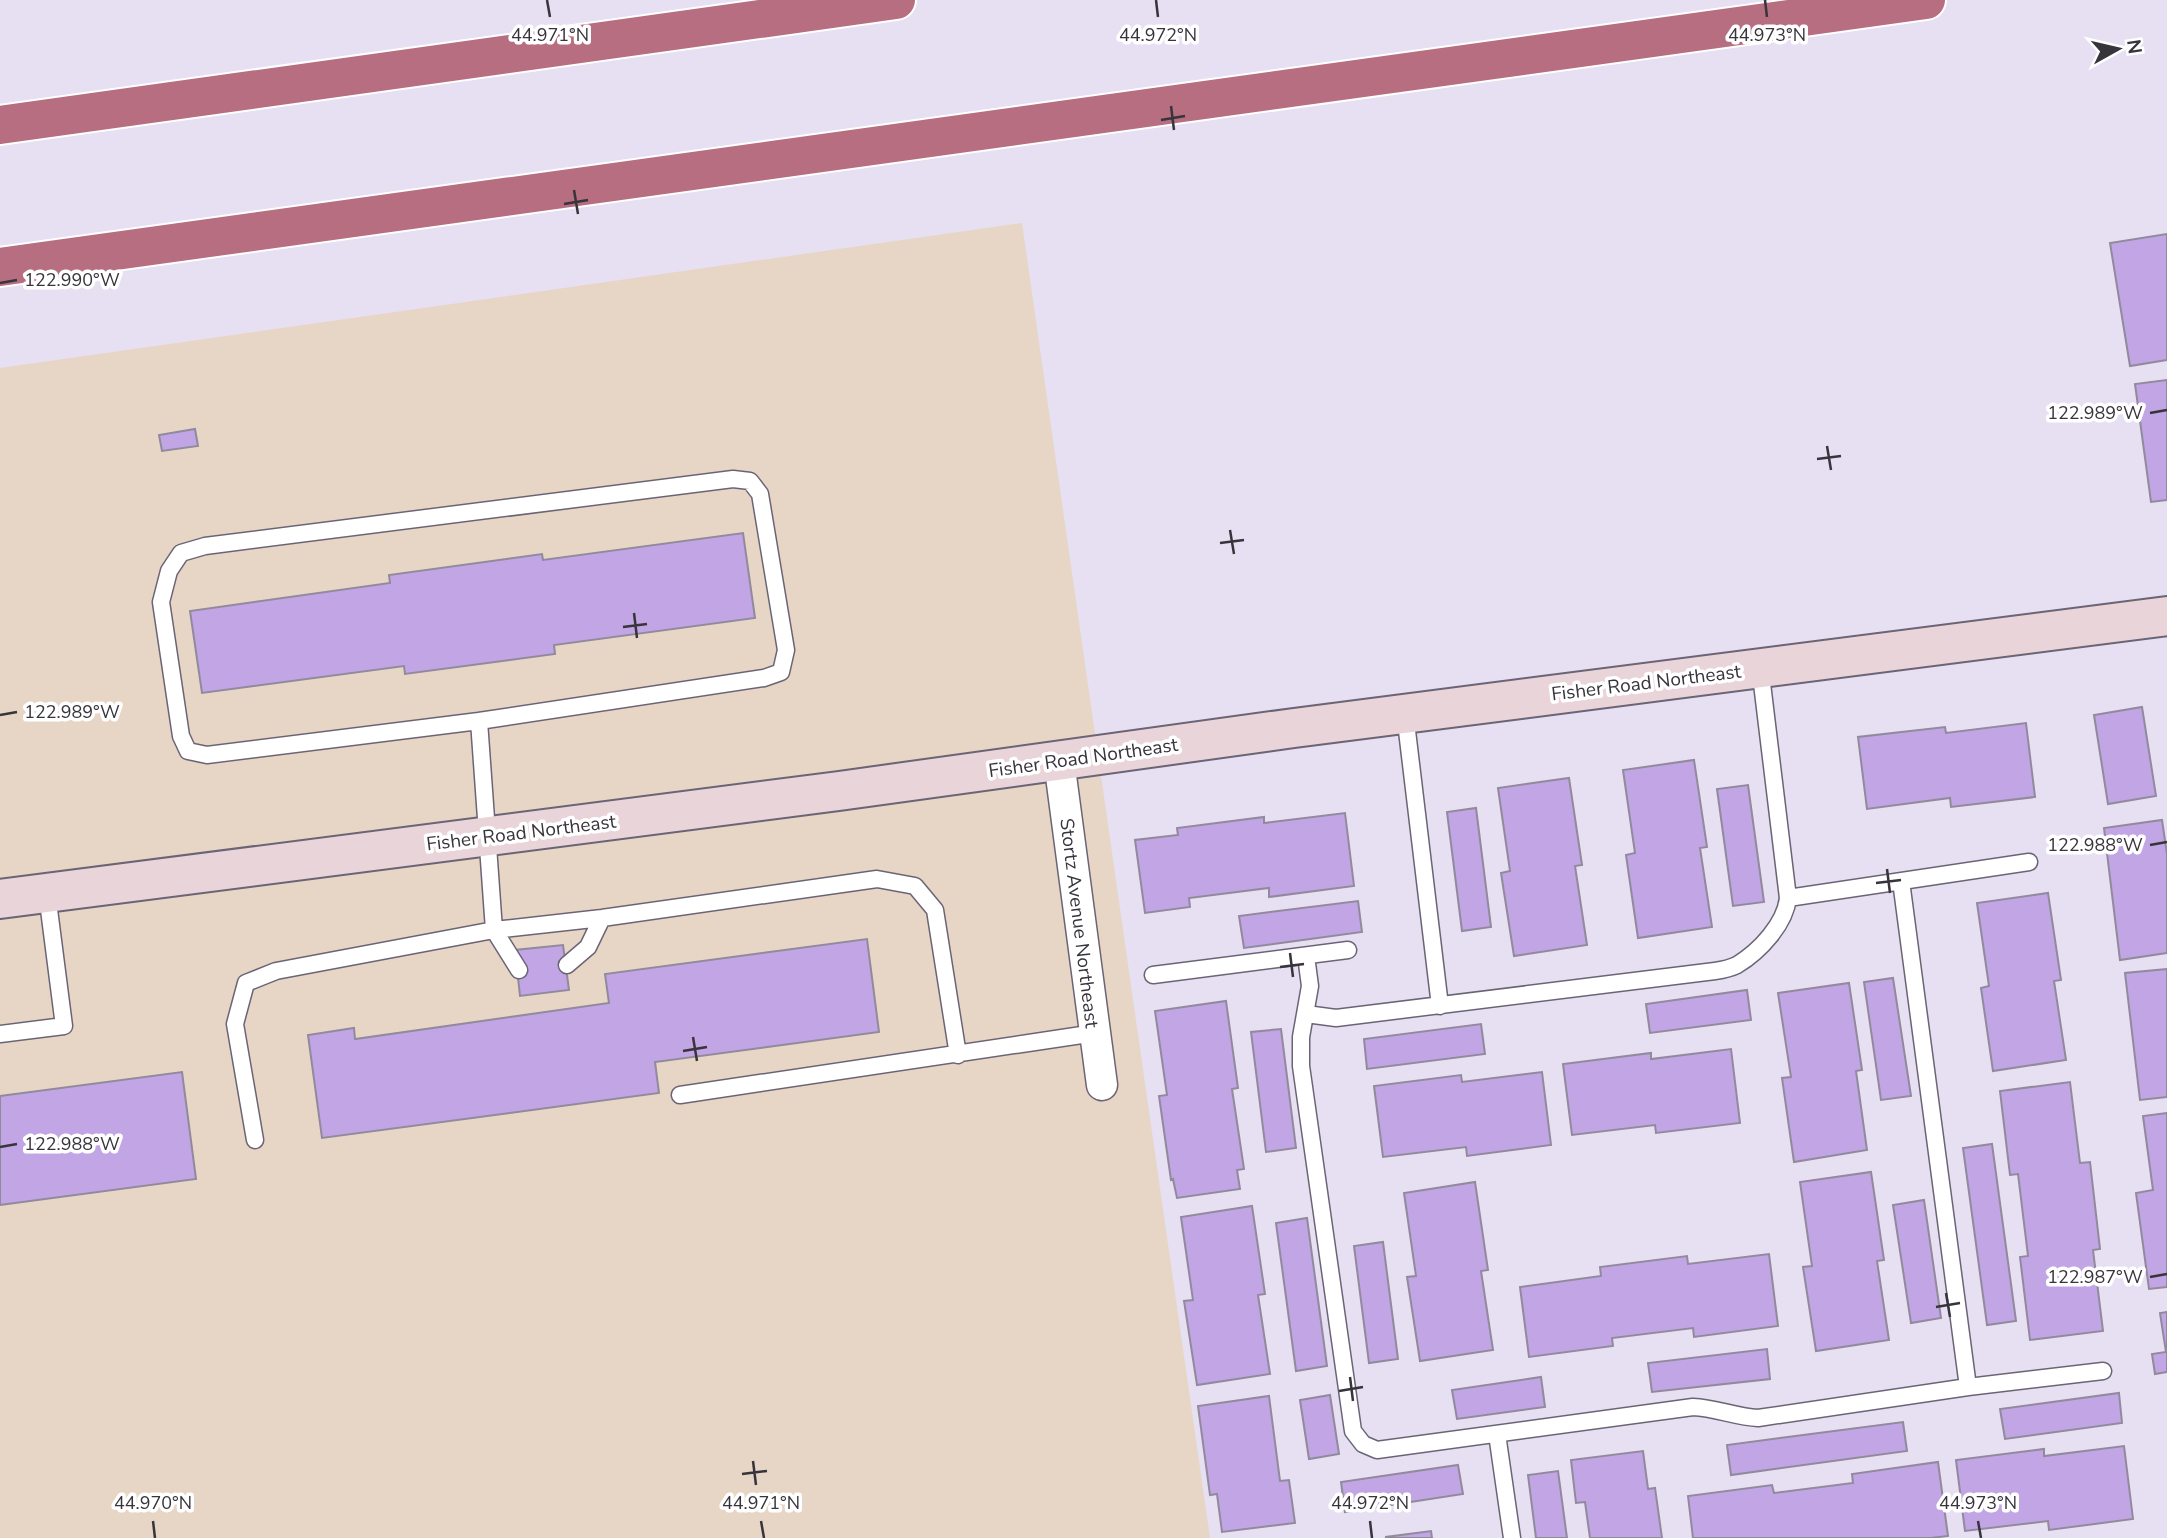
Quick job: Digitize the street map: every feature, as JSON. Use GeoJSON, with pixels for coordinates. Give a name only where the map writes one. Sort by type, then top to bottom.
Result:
{"type":"FeatureCollection","features":[{"type":"Feature","properties":{"kind":"highway"},"geometry":{"type":"LineString","coordinates":[[0,125],[896,0]]}},
{"type":"Feature","properties":{"kind":"highway"},"geometry":{"type":"LineString","coordinates":[[0,267],[1926,0]]}},
{"type":"Feature","properties":{"kind":"street","name":"Fisher Road Northeast"},"geometry":{"type":"LineString","coordinates":[[0,899],[1760,667],[2167,616]]}},
{"type":"Feature","properties":{"kind":"street","name":"Stortz Avenue Northeast"},"geometry":{"type":"LineString","coordinates":[[1059,761],[1102,1085]]}},
{"type":"Feature","properties":{"kind":"lane"},"geometry":{"type":"LineString","coordinates":[[733,479],[750,481],[760,494],[786,650],[781,671],[764,678],[479,721],[207,755],[188,751],[181,736],[161,602],[169,571],[181,553],[205,546],[733,479]]}},
{"type":"Feature","properties":{"kind":"lane"},"geometry":{"type":"LineString","coordinates":[[1306,1014],[1336,1018],[1715,971],[1735,966],[1758,948],[1779,922],[1786,911],[1788,898],[1760,667]]}},
{"type":"Feature","properties":{"kind":"lane"},"geometry":{"type":"LineString","coordinates":[[1405,714],[1440,1006]]}},
{"type":"Feature","properties":{"kind":"lane"},"geometry":{"type":"LineString","coordinates":[[479,721],[485,837],[494,930],[519,970]]}},
{"type":"Feature","properties":{"kind":"lane"},"geometry":{"type":"LineString","coordinates":[[1788,898],[2029,862]]}},
{"type":"Feature","properties":{"kind":"lane"},"geometry":{"type":"LineString","coordinates":[[255,1140],[235,1024],[246,983],[276,971],[494,930],[602,918],[877,879],[915,886],[935,910],[958,1055]]}},
{"type":"Feature","properties":{"kind":"lane"},"geometry":{"type":"LineString","coordinates":[[1901,881],[1968,1387]]}},
{"type":"Feature","properties":{"kind":"lane"},"geometry":{"type":"LineString","coordinates":[[0,1034],[64,1026],[47,893]]}},
{"type":"Feature","properties":{"kind":"lane"},"geometry":{"type":"LineString","coordinates":[[567,965],[588,947],[602,918]]}},
{"type":"Feature","properties":{"kind":"lane"},"geometry":{"type":"LineString","coordinates":[[1153,975],[1348,950]]}},
{"type":"Feature","properties":{"kind":"lane"},"geometry":{"type":"LineString","coordinates":[[1306,956],[1310,986],[1301,1037],[1301,1066],[1353,1432],[1363,1444],[1377,1450],[1693,1407],[1758,1418],[1968,1387],[2103,1371]]}},
{"type":"Feature","properties":{"kind":"lane"},"geometry":{"type":"LineString","coordinates":[[680,1095],[1095,1033]]}},
{"type":"Feature","properties":{"kind":"lane"},"geometry":{"type":"LineString","coordinates":[[1497,1434],[1512,1538]]}},
{"type":"Feature","properties":{"kind":"shaded area"},"geometry":{"type":"Polygon","coordinates":[[[1022,223],[1210,1538],[0,1538],[0,368],[1022,223]]]}},
{"type":"Feature","properties":{"kind":"building"},"geometry":{"type":"Polygon","coordinates":[[[2167,234],[2167,360],[2130,366],[2110,243],[2167,234]]]}},
{"type":"Feature","properties":{"kind":"building"},"geometry":{"type":"Polygon","coordinates":[[[2167,380],[2167,500],[2151,502],[2135,384],[2167,380]]]}},
{"type":"Feature","properties":{"kind":"building"},"geometry":{"type":"Polygon","coordinates":[[[195,429],[198,446],[162,451],[159,435],[195,429]]]}},
{"type":"Feature","properties":{"kind":"building"},"geometry":{"type":"Polygon","coordinates":[[[743,533],[755,618],[554,645],[555,654],[405,674],[404,666],[202,693],[190,611],[390,583],[389,575],[542,554],[543,560],[743,533]]]}},
{"type":"Feature","properties":{"kind":"building"},"geometry":{"type":"Polygon","coordinates":[[[2142,707],[2156,796],[2108,804],[2094,715],[2142,707]]]}},
{"type":"Feature","properties":{"kind":"building"},"geometry":{"type":"Polygon","coordinates":[[[2026,723],[2035,797],[1951,807],[1950,798],[1867,809],[1858,737],[1945,727],[1946,733],[2026,723]]]}},
{"type":"Feature","properties":{"kind":"building"},"geometry":{"type":"Polygon","coordinates":[[[1694,760],[1707,847],[1700,848],[1712,927],[1638,938],[1626,855],[1635,853],[1623,770],[1694,760]]]}},
{"type":"Feature","properties":{"kind":"building"},"geometry":{"type":"Polygon","coordinates":[[[1569,778],[1582,865],[1575,866],[1587,945],[1514,956],[1501,873],[1510,871],[1498,788],[1569,778]]]}},
{"type":"Feature","properties":{"kind":"building"},"geometry":{"type":"Polygon","coordinates":[[[1748,785],[1764,902],[1733,906],[1717,789],[1748,785]]]}},
{"type":"Feature","properties":{"kind":"building"},"geometry":{"type":"Polygon","coordinates":[[[1476,808],[1491,927],[1462,931],[1447,812],[1476,808]]]}},
{"type":"Feature","properties":{"kind":"building"},"geometry":{"type":"Polygon","coordinates":[[[1345,813],[1354,886],[1269,897],[1269,888],[1189,898],[1190,907],[1145,913],[1135,840],[1178,835],[1177,828],[1264,817],[1264,823],[1345,813]]]}},
{"type":"Feature","properties":{"kind":"building"},"geometry":{"type":"Polygon","coordinates":[[[2162,820],[2167,854],[2167,953],[2120,960],[2104,828],[2162,820]]]}},
{"type":"Feature","properties":{"kind":"building"},"geometry":{"type":"Polygon","coordinates":[[[2048,893],[2061,980],[2054,981],[2066,1060],[1993,1071],[1981,988],[1989,986],[1977,903],[2048,893]]]}},
{"type":"Feature","properties":{"kind":"building"},"geometry":{"type":"Polygon","coordinates":[[[1358,901],[1362,932],[1244,948],[1239,916],[1358,901]]]}},
{"type":"Feature","properties":{"kind":"building"},"geometry":{"type":"Polygon","coordinates":[[[867,939],[879,1032],[655,1062],[659,1093],[322,1138],[308,1035],[354,1028],[355,1039],[609,1003],[605,974],[867,939]]]}},
{"type":"Feature","properties":{"kind":"building"},"geometry":{"type":"Polygon","coordinates":[[[563,945],[569,990],[520,996],[515,950],[563,945]]]}},
{"type":"Feature","properties":{"kind":"building"},"geometry":{"type":"Polygon","coordinates":[[[2167,969],[2167,1097],[2140,1100],[2125,973],[2167,969]]]}},
{"type":"Feature","properties":{"kind":"building"},"geometry":{"type":"Polygon","coordinates":[[[1893,978],[1911,1096],[1881,1100],[1864,982],[1893,978]]]}},
{"type":"Feature","properties":{"kind":"building"},"geometry":{"type":"Polygon","coordinates":[[[1849,983],[1862,1070],[1856,1071],[1867,1150],[1794,1162],[1782,1078],[1791,1077],[1778,993],[1849,983]]]}},
{"type":"Feature","properties":{"kind":"building"},"geometry":{"type":"Polygon","coordinates":[[[1747,990],[1751,1020],[1650,1033],[1646,1004],[1747,990]]]}},
{"type":"Feature","properties":{"kind":"building"},"geometry":{"type":"Polygon","coordinates":[[[1226,1001],[1238,1088],[1232,1089],[1244,1169],[1237,1170],[1240,1189],[1177,1198],[1173,1179],[1171,1180],[1159,1096],[1167,1095],[1155,1011],[1226,1001]]]}},
{"type":"Feature","properties":{"kind":"building"},"geometry":{"type":"Polygon","coordinates":[[[1481,1024],[1485,1054],[1367,1069],[1364,1039],[1481,1024]]]}},
{"type":"Feature","properties":{"kind":"building"},"geometry":{"type":"Polygon","coordinates":[[[1281,1029],[1296,1148],[1266,1152],[1251,1032],[1281,1029]]]}},
{"type":"Feature","properties":{"kind":"building"},"geometry":{"type":"Polygon","coordinates":[[[1731,1049],[1740,1123],[1656,1133],[1655,1125],[1572,1135],[1563,1064],[1651,1053],[1651,1059],[1731,1049]]]}},
{"type":"Feature","properties":{"kind":"building"},"geometry":{"type":"Polygon","coordinates":[[[182,1072],[196,1179],[0,1205],[0,1096],[182,1072]]]}},
{"type":"Feature","properties":{"kind":"building"},"geometry":{"type":"Polygon","coordinates":[[[1542,1072],[1551,1145],[1467,1156],[1466,1147],[1383,1157],[1374,1086],[1461,1075],[1462,1082],[1542,1072]]]}},
{"type":"Feature","properties":{"kind":"building"},"geometry":{"type":"Polygon","coordinates":[[[2070,1082],[2080,1163],[2090,1162],[2100,1249],[2093,1250],[2103,1331],[2030,1340],[2020,1257],[2028,1256],[2018,1174],[2010,1175],[2000,1091],[2070,1082]]]}},
{"type":"Feature","properties":{"kind":"building"},"geometry":{"type":"Polygon","coordinates":[[[2167,1113],[2167,1287],[2149,1289],[2136,1193],[2153,1190],[2143,1116],[2167,1113]]]}},
{"type":"Feature","properties":{"kind":"building"},"geometry":{"type":"Polygon","coordinates":[[[1992,1144],[2016,1321],[1987,1325],[1963,1148],[1992,1144]]]}},
{"type":"Feature","properties":{"kind":"building"},"geometry":{"type":"Polygon","coordinates":[[[1871,1172],[1884,1260],[1877,1261],[1889,1340],[1816,1351],[1803,1267],[1812,1266],[1800,1182],[1871,1172]]]}},
{"type":"Feature","properties":{"kind":"building"},"geometry":{"type":"Polygon","coordinates":[[[1475,1182],[1488,1270],[1481,1271],[1493,1350],[1420,1361],[1407,1277],[1416,1276],[1404,1193],[1475,1182]]]}},
{"type":"Feature","properties":{"kind":"building"},"geometry":{"type":"Polygon","coordinates":[[[1924,1200],[1941,1318],[1911,1323],[1893,1205],[1924,1200]]]}},
{"type":"Feature","properties":{"kind":"building"},"geometry":{"type":"Polygon","coordinates":[[[1252,1206],[1265,1294],[1258,1295],[1270,1374],[1197,1385],[1184,1301],[1193,1300],[1181,1217],[1252,1206]]]}},
{"type":"Feature","properties":{"kind":"building"},"geometry":{"type":"Polygon","coordinates":[[[1307,1218],[1327,1366],[1296,1371],[1276,1223],[1307,1218]]]}},
{"type":"Feature","properties":{"kind":"building"},"geometry":{"type":"Polygon","coordinates":[[[1383,1242],[1398,1359],[1369,1363],[1354,1246],[1383,1242]]]}},
{"type":"Feature","properties":{"kind":"building"},"geometry":{"type":"Polygon","coordinates":[[[1769,1254],[1778,1326],[1694,1337],[1693,1328],[1612,1338],[1613,1346],[1529,1357],[1520,1287],[1601,1276],[1600,1267],[1687,1256],[1688,1264],[1769,1254]]]}},
{"type":"Feature","properties":{"kind":"building"},"geometry":{"type":"Polygon","coordinates":[[[2167,1312],[2167,1372],[2155,1374],[2152,1354],[2166,1352],[2160,1313],[2167,1312]]]}},
{"type":"Feature","properties":{"kind":"building"},"geometry":{"type":"Polygon","coordinates":[[[1767,1349],[1770,1379],[1652,1392],[1648,1363],[1767,1349]]]}},
{"type":"Feature","properties":{"kind":"building"},"geometry":{"type":"Polygon","coordinates":[[[1541,1377],[1545,1407],[1457,1419],[1452,1390],[1541,1377]]]}},
{"type":"Feature","properties":{"kind":"building"},"geometry":{"type":"Polygon","coordinates":[[[2119,1393],[2122,1423],[2005,1439],[2000,1409],[2119,1393]]]}},
{"type":"Feature","properties":{"kind":"building"},"geometry":{"type":"Polygon","coordinates":[[[1330,1395],[1339,1454],[1309,1459],[1300,1400],[1330,1395]]]}},
{"type":"Feature","properties":{"kind":"building"},"geometry":{"type":"Polygon","coordinates":[[[1269,1396],[1280,1481],[1289,1480],[1295,1523],[1222,1532],[1217,1494],[1210,1495],[1198,1406],[1269,1396]]]}},
{"type":"Feature","properties":{"kind":"building"},"geometry":{"type":"Polygon","coordinates":[[[1903,1422],[1907,1451],[1731,1475],[1727,1445],[1903,1422]]]}},
{"type":"Feature","properties":{"kind":"building"},"geometry":{"type":"Polygon","coordinates":[[[2124,1446],[2133,1519],[2049,1530],[2048,1521],[1965,1531],[1956,1460],[2044,1449],[2044,1456],[2124,1446]]]}},
{"type":"Feature","properties":{"kind":"building"},"geometry":{"type":"Polygon","coordinates":[[[1643,1451],[1648,1489],[1655,1488],[1662,1538],[1590,1538],[1585,1502],[1576,1503],[1571,1460],[1643,1451]]]}},
{"type":"Feature","properties":{"kind":"building"},"geometry":{"type":"Polygon","coordinates":[[[1938,1462],[1948,1536],[1693,1538],[1688,1496],[1772,1485],[1774,1493],[1853,1483],[1852,1474],[1938,1462]]]}},
{"type":"Feature","properties":{"kind":"building"},"geometry":{"type":"Polygon","coordinates":[[[1458,1465],[1463,1494],[1345,1512],[1341,1482],[1458,1465]]]}},
{"type":"Feature","properties":{"kind":"building"},"geometry":{"type":"Polygon","coordinates":[[[1558,1471],[1567,1538],[1536,1538],[1528,1475],[1558,1471]]]}},
{"type":"Feature","properties":{"kind":"building"},"geometry":{"type":"Polygon","coordinates":[[[1431,1531],[1432,1538],[1386,1538],[1386,1537],[1431,1531]]]}}]}
